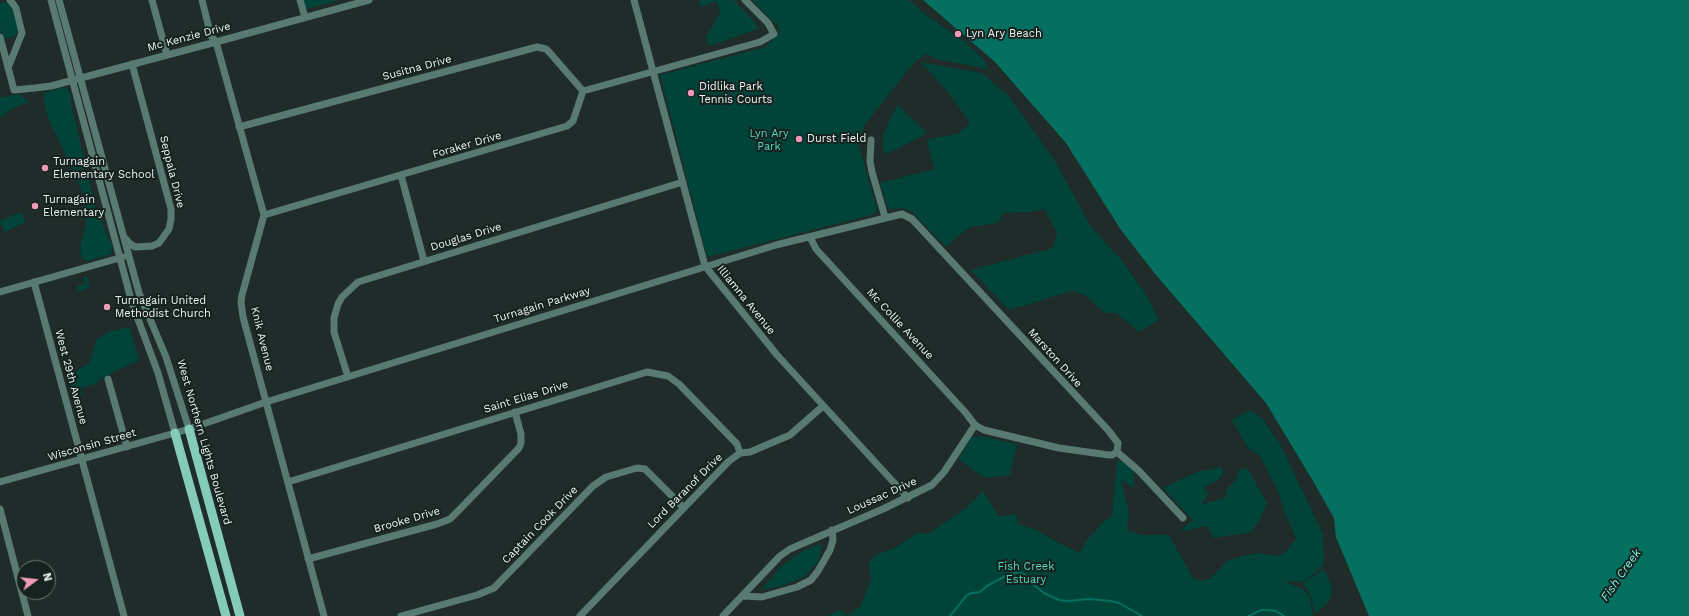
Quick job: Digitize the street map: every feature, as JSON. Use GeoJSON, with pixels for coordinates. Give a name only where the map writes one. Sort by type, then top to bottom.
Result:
{"type":"FeatureCollection","features":[{"type":"Feature","properties":{"kind":"main road","name":"West Northern Lights Boulevard"},"geometry":{"type":"LineString","coordinates":[[189,429],[240,616]]}},
{"type":"Feature","properties":{"kind":"main road"},"geometry":{"type":"LineString","coordinates":[[175,433],[226,616]]}},
{"type":"Feature","properties":{"kind":"street"},"geometry":{"type":"LineString","coordinates":[[8,68],[22,33],[16,8],[10,0]]}},
{"type":"Feature","properties":{"kind":"street"},"geometry":{"type":"LineString","coordinates":[[51,0],[119,258],[132,303],[160,379],[175,433]]}},
{"type":"Feature","properties":{"kind":"street","name":"West Northern Lights Boulevard"},"geometry":{"type":"LineString","coordinates":[[59,0],[139,293],[166,357],[189,429]]}},
{"type":"Feature","properties":{"kind":"street"},"geometry":{"type":"LineString","coordinates":[[152,0],[167,55]]}},
{"type":"Feature","properties":{"kind":"street"},"geometry":{"type":"LineString","coordinates":[[202,0],[211,36],[216,42],[264,215]]}},
{"type":"Feature","properties":{"kind":"street"},"geometry":{"type":"LineString","coordinates":[[300,0],[305,17]]}},
{"type":"Feature","properties":{"kind":"street","name":"Mc Kenzie Drive"},"geometry":{"type":"LineString","coordinates":[[8,68],[14,90],[51,86],[369,0]]}},
{"type":"Feature","properties":{"kind":"street","name":"Illiamna Avenue"},"geometry":{"type":"LineString","coordinates":[[634,0],[705,266],[759,334],[908,498]]}},
{"type":"Feature","properties":{"kind":"street"},"geometry":{"type":"LineString","coordinates":[[583,91],[760,42],[774,34],[768,24],[745,0]]}},
{"type":"Feature","properties":{"kind":"street"},"geometry":{"type":"LineString","coordinates":[[0,38],[8,68]]}},
{"type":"Feature","properties":{"kind":"street","name":"Susitna Drive"},"geometry":{"type":"LineString","coordinates":[[239,127],[537,47],[546,49],[583,91]]}},
{"type":"Feature","properties":{"kind":"street","name":"Seppala Drive"},"geometry":{"type":"LineString","coordinates":[[124,236],[135,248],[144,248],[158,243],[169,229],[171,219],[171,209],[132,64]]}},
{"type":"Feature","properties":{"kind":"street","name":"Foraker Drive"},"geometry":{"type":"LineString","coordinates":[[264,215],[567,126],[573,121],[583,91]]}},
{"type":"Feature","properties":{"kind":"street"},"geometry":{"type":"LineString","coordinates":[[871,140],[870,161],[872,172],[885,217]]}},
{"type":"Feature","properties":{"kind":"street"},"geometry":{"type":"LineString","coordinates":[[401,175],[424,261]]}},
{"type":"Feature","properties":{"kind":"street","name":"Douglas Drive"},"geometry":{"type":"LineString","coordinates":[[348,377],[333,326],[335,311],[342,297],[358,282],[683,182]]}},
{"type":"Feature","properties":{"kind":"street","name":"Turnagain Parkway"},"geometry":{"type":"LineString","coordinates":[[189,429],[266,402],[705,266],[776,245],[885,217],[905,214]]}},
{"type":"Feature","properties":{"kind":"street","name":"Marston Drive"},"geometry":{"type":"LineString","coordinates":[[905,214],[912,219],[1108,430],[1118,443],[1117,452]]}},
{"type":"Feature","properties":{"kind":"street","name":"Knik Avenue"},"geometry":{"type":"LineString","coordinates":[[264,215],[241,302],[243,316],[324,616]]}},
{"type":"Feature","properties":{"kind":"street","name":"Mc Collie Avenue"},"geometry":{"type":"LineString","coordinates":[[810,237],[816,249],[965,412],[975,425]]}},
{"type":"Feature","properties":{"kind":"street"},"geometry":{"type":"LineString","coordinates":[[0,292],[129,255]]}},
{"type":"Feature","properties":{"kind":"street","name":"West 29th Avenue"},"geometry":{"type":"LineString","coordinates":[[34,282],[124,616]]}},
{"type":"Feature","properties":{"kind":"street","name":"Saint Elias Drive"},"geometry":{"type":"LineString","coordinates":[[288,482],[640,373],[668,376],[679,384],[737,444],[740,453]]}},
{"type":"Feature","properties":{"kind":"street"},"geometry":{"type":"LineString","coordinates":[[108,379],[127,447]]}},
{"type":"Feature","properties":{"kind":"street","name":"Lord Baranof Drive"},"geometry":{"type":"LineString","coordinates":[[580,616],[683,507],[728,462],[740,453],[750,452],[790,435],[824,406]]}},
{"type":"Feature","properties":{"kind":"street","name":"Brooke Drive"},"geometry":{"type":"LineString","coordinates":[[308,558],[437,524],[450,518],[519,448],[521,434],[515,412]]}},
{"type":"Feature","properties":{"kind":"street"},"geometry":{"type":"LineString","coordinates":[[975,425],[984,430],[1059,448],[1109,455],[1117,452],[1139,470],[1183,518]]}},
{"type":"Feature","properties":{"kind":"street","name":"Loussac Drive"},"geometry":{"type":"LineString","coordinates":[[723,616],[780,556],[799,544],[908,498],[925,489],[939,479],[975,425]]}},
{"type":"Feature","properties":{"kind":"street","name":"Wisconsin Street"},"geometry":{"type":"LineString","coordinates":[[0,482],[189,429]]}},
{"type":"Feature","properties":{"kind":"street","name":"Captain Cook Drive"},"geometry":{"type":"LineString","coordinates":[[401,616],[477,596],[494,588],[593,486],[606,477],[633,468],[645,469],[683,507]]}},
{"type":"Feature","properties":{"kind":"street"},"geometry":{"type":"LineString","coordinates":[[0,509],[28,616]]}},
{"type":"Feature","properties":{"kind":"street"},"geometry":{"type":"LineString","coordinates":[[742,596],[762,597],[797,587],[810,580],[818,571],[830,550],[833,540],[832,530]]}},
{"type":"Feature","properties":{"kind":"green space"},"geometry":{"type":"Polygon","coordinates":[[[303,0],[339,0],[306,9],[303,0]]]}},
{"type":"Feature","properties":{"kind":"green space"},"geometry":{"type":"Polygon","coordinates":[[[699,0],[734,0],[754,21],[758,29],[709,46],[706,37],[720,13],[717,1],[701,7],[699,0]]]}},
{"type":"Feature","properties":{"kind":"green space","name":"Lyn Ary Park"},"geometry":{"type":"Polygon","coordinates":[[[752,0],[909,0],[929,17],[963,40],[983,59],[988,69],[936,59],[926,54],[915,62],[864,126],[858,142],[877,209],[875,214],[707,257],[660,75],[765,47],[779,34],[778,25],[772,21],[752,0]]]}},
{"type":"Feature","properties":{"kind":"green space"},"geometry":{"type":"Polygon","coordinates":[[[8,2],[13,10],[18,28],[15,36],[4,39],[0,29],[0,4],[8,2]]]}},
{"type":"Feature","properties":{"kind":"green space"},"geometry":{"type":"Polygon","coordinates":[[[920,62],[982,73],[1008,95],[1055,161],[1091,227],[1121,259],[1145,293],[1159,320],[1139,332],[1116,313],[1105,313],[1085,295],[1072,291],[1009,310],[971,270],[1053,248],[1057,233],[1044,209],[1029,212],[1004,213],[997,223],[971,227],[960,234],[946,247],[912,212],[904,208],[888,209],[880,183],[934,169],[927,140],[959,133],[970,123],[948,92],[920,62]]]}},
{"type":"Feature","properties":{"kind":"green space"},"geometry":{"type":"Polygon","coordinates":[[[66,87],[71,94],[71,104],[86,166],[74,173],[48,118],[43,98],[45,92],[66,87]]]}},
{"type":"Feature","properties":{"kind":"green space"},"geometry":{"type":"Polygon","coordinates":[[[19,94],[29,102],[13,108],[0,118],[0,98],[19,94]]]}},
{"type":"Feature","properties":{"kind":"green space"},"geometry":{"type":"Polygon","coordinates":[[[897,105],[925,131],[924,135],[887,154],[883,150],[883,135],[897,105]]]}},
{"type":"Feature","properties":{"kind":"green space"},"geometry":{"type":"Polygon","coordinates":[[[86,171],[96,209],[113,248],[111,251],[112,254],[86,261],[81,256],[80,249],[86,223],[86,204],[84,195],[75,176],[86,171]]]}},
{"type":"Feature","properties":{"kind":"green space"},"geometry":{"type":"Polygon","coordinates":[[[21,212],[26,222],[5,232],[0,221],[21,212]]]}},
{"type":"Feature","properties":{"kind":"green space"},"geometry":{"type":"Polygon","coordinates":[[[87,276],[90,287],[78,292],[77,286],[85,284],[83,278],[87,276]]]}},
{"type":"Feature","properties":{"kind":"green space"},"geometry":{"type":"Polygon","coordinates":[[[130,328],[139,360],[100,379],[96,384],[81,388],[82,393],[74,396],[69,374],[89,364],[97,339],[111,331],[130,328]]]}},
{"type":"Feature","properties":{"kind":"green space","name":"Fish Creek Estuary"},"geometry":{"type":"Polygon","coordinates":[[[1248,411],[1253,412],[1262,418],[1280,444],[1323,534],[1324,561],[1321,568],[1303,582],[1284,581],[1304,590],[1310,598],[1313,616],[848,616],[861,605],[871,580],[869,563],[877,554],[893,549],[917,533],[928,534],[967,507],[983,491],[999,517],[1016,514],[1018,524],[1037,530],[1080,553],[1086,541],[1105,520],[1112,517],[1117,461],[1121,461],[1134,470],[1134,487],[1121,480],[1129,512],[1127,530],[1142,535],[1169,535],[1193,578],[1203,581],[1212,577],[1227,561],[1242,556],[1256,553],[1279,556],[1288,549],[1296,539],[1280,496],[1260,456],[1248,448],[1232,420],[1248,411]]]}},
{"type":"Feature","properties":{"kind":"green space"},"geometry":{"type":"Polygon","coordinates":[[[980,436],[1017,444],[1010,475],[985,478],[959,459],[970,438],[980,436]]]}},
{"type":"Feature","properties":{"kind":"green space"},"geometry":{"type":"Polygon","coordinates":[[[1222,467],[1223,474],[1218,480],[1203,488],[1209,494],[1202,503],[1203,504],[1227,497],[1225,492],[1237,478],[1237,473],[1240,469],[1245,468],[1249,471],[1267,503],[1259,521],[1251,532],[1213,538],[1207,526],[1183,531],[1183,528],[1193,520],[1163,488],[1197,472],[1222,467]]]}},
{"type":"Feature","properties":{"kind":"green space"},"geometry":{"type":"Polygon","coordinates":[[[822,544],[818,562],[804,577],[781,586],[761,590],[783,565],[805,550],[822,544]]]}},
{"type":"Feature","properties":{"kind":"green space"},"geometry":{"type":"Polygon","coordinates":[[[1324,569],[1331,585],[1332,594],[1330,600],[1315,614],[1311,597],[1303,583],[1324,569]]]}},
{"type":"Feature","properties":{"kind":"green space"},"geometry":{"type":"Polygon","coordinates":[[[840,610],[848,616],[828,616],[840,610]]]}},
{"type":"Feature","properties":{"kind":"water"},"geometry":{"type":"Polygon","coordinates":[[[923,0],[1689,0],[1689,616],[1369,616],[1336,537],[1334,518],[1266,403],[1156,275],[1121,230],[1066,143],[995,62],[923,0]]]}},
{"type":"Feature","properties":{"kind":"waterway","name":"Fish Creek"},"geometry":{"type":"LineString","coordinates":[[950,616],[967,595],[980,592],[987,586],[1009,574],[1020,572],[1044,593],[1059,600],[1067,601],[1089,599],[1111,601],[1119,603],[1142,616]]}},
{"type":"Feature","properties":{"kind":"waterway","name":"Fish Creek"},"geometry":{"type":"LineString","coordinates":[[1249,616],[1261,610],[1276,611],[1284,616]]}},
{"type":"Feature","properties":{"kind":"place","name":"Lyn Ary Beach"},"geometry":{"type":"Point","coordinates":[958,34]}},
{"type":"Feature","properties":{"kind":"place","name":"Didlika Park Tennis Courts"},"geometry":{"type":"Point","coordinates":[691,93]}},
{"type":"Feature","properties":{"kind":"place","name":"Durst Field"},"geometry":{"type":"Point","coordinates":[799,139]}},
{"type":"Feature","properties":{"kind":"place","name":"Turnagain Elementary School"},"geometry":{"type":"Point","coordinates":[45,168]}},
{"type":"Feature","properties":{"kind":"place","name":"Turnagain Elementary"},"geometry":{"type":"Point","coordinates":[35,206]}},
{"type":"Feature","properties":{"kind":"place","name":"Turnagain United Methodist Church"},"geometry":{"type":"Point","coordinates":[107,307]}}]}
